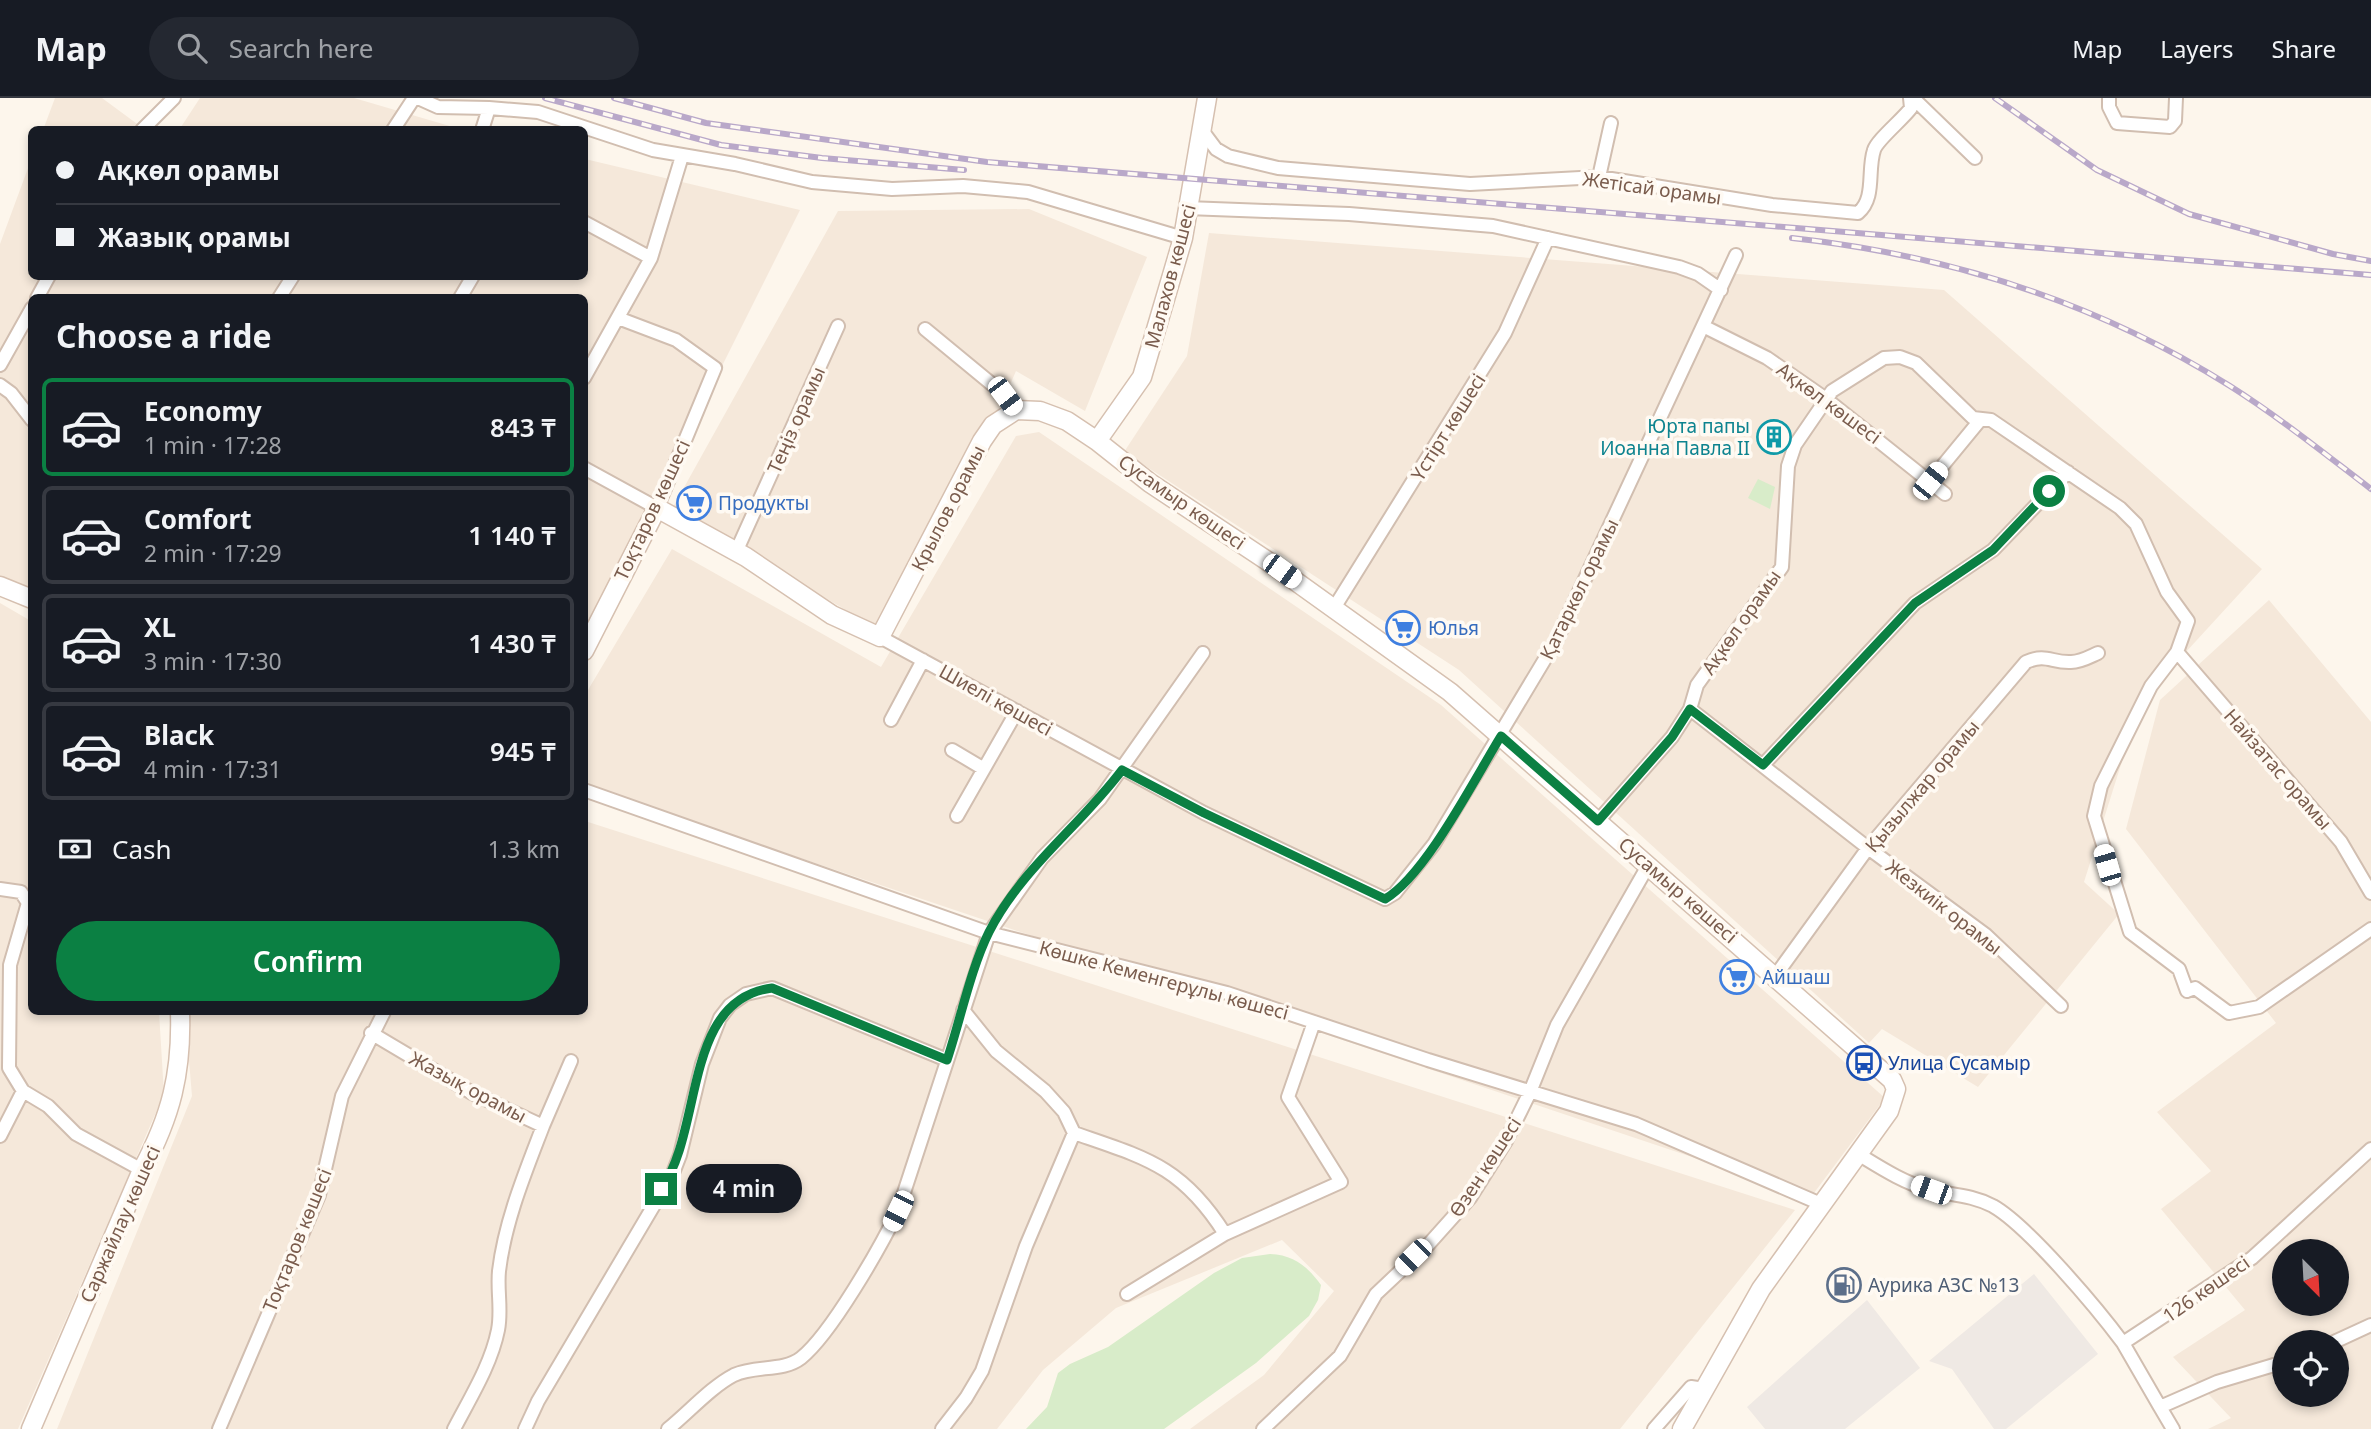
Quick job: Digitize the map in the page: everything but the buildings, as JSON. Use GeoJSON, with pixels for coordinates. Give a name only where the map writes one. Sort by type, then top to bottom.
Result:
{"type":"FeatureCollection","features":[{"type":"Feature","properties":{"kind":"main road","name":"Малахов көшесі"},"geometry":{"type":"LineString","coordinates":[[1097,441],[1142,377],[1183,238],[1207,98]]}},
{"type":"Feature","properties":{"kind":"main road","name":"Сусамыр көшесі"},"geometry":{"type":"LineString","coordinates":[[1016,410],[1040,411],[1067,421],[1150,483],[1334,608],[1450,692],[1776,975],[1892,1080],[1896,1089],[1889,1111],[1858,1154]]}},
{"type":"Feature","properties":{"kind":"main road","name":"Крылов орамы"},"geometry":{"type":"LineString","coordinates":[[880,637],[982,441],[993,425],[1016,410]]}},
{"type":"Feature","properties":{"kind":"main road","name":"Шиелі көшесі"},"geometry":{"type":"LineString","coordinates":[[657,508],[736,552],[832,615],[880,637]]}},
{"type":"Feature","properties":{"kind":"main road","name":"Тоқтаров көшесі"},"geometry":{"type":"LineString","coordinates":[[588,643],[657,508]]}},
{"type":"Feature","properties":{"kind":"main road"},"geometry":{"type":"LineString","coordinates":[[0,586],[28,597]]}},
{"type":"Feature","properties":{"kind":"main road","name":"Саржайлау көшесі"},"geometry":{"type":"LineString","coordinates":[[31,1429],[142,1170],[158,1140],[175,1093],[181,1044],[180,1015]]}},
{"type":"Feature","properties":{"kind":"main road"},"geometry":{"type":"LineString","coordinates":[[1682,1429],[1762,1289],[1858,1154]]}},
{"type":"Feature","properties":{"kind":"street"},"geometry":{"type":"LineString","coordinates":[[396,126],[416,98],[438,107],[538,112],[580,126]]}},
{"type":"Feature","properties":{"kind":"street"},"geometry":{"type":"LineString","coordinates":[[1911,98],[1975,158]]}},
{"type":"Feature","properties":{"kind":"street","name":"Жетісай орамы"},"geometry":{"type":"LineString","coordinates":[[1201,129],[1216,149],[1228,156],[1278,168],[1470,184],[1599,177],[1772,205],[1858,213],[1870,194],[1868,179],[1874,147],[1897,126],[1911,108],[1911,98]]}},
{"type":"Feature","properties":{"kind":"street"},"geometry":{"type":"LineString","coordinates":[[2109,98],[2109,107],[2117,123],[2170,127],[2175,121],[2176,98]]}},
{"type":"Feature","properties":{"kind":"street"},"geometry":{"type":"LineString","coordinates":[[145,126],[166,100]]}},
{"type":"Feature","properties":{"kind":"street"},"geometry":{"type":"LineString","coordinates":[[483,126],[489,108]]}},
{"type":"Feature","properties":{"kind":"street"},"geometry":{"type":"LineString","coordinates":[[1599,177],[1611,123]]}},
{"type":"Feature","properties":{"kind":"street"},"geometry":{"type":"LineString","coordinates":[[588,129],[653,150],[841,186],[892,189],[963,186],[1028,192],[1183,238]]}},
{"type":"Feature","properties":{"kind":"street"},"geometry":{"type":"LineString","coordinates":[[588,371],[652,258],[682,156]]}},
{"type":"Feature","properties":{"kind":"street"},"geometry":{"type":"LineString","coordinates":[[1187,208],[1349,214],[1493,226],[1679,267],[1698,274],[1721,290]]}},
{"type":"Feature","properties":{"kind":"street"},"geometry":{"type":"LineString","coordinates":[[588,224],[652,258]]}},
{"type":"Feature","properties":{"kind":"street","name":"Үстірт көшесі"},"geometry":{"type":"LineString","coordinates":[[1334,608],[1506,333],[1548,238]]}},
{"type":"Feature","properties":{"kind":"street","name":"Қатаркөл орамы"},"geometry":{"type":"LineString","coordinates":[[1412,874],[1434,844],[1501,736],[1557,639],[1736,255]]}},
{"type":"Feature","properties":{"kind":"street"},"geometry":{"type":"LineString","coordinates":[[0,365],[28,315]]}},
{"type":"Feature","properties":{"kind":"street","name":"Тоқтаров көшесі"},"geometry":{"type":"LineString","coordinates":[[618,318],[676,340],[715,368],[657,508]]}},
{"type":"Feature","properties":{"kind":"street","name":"Теңіз орамы"},"geometry":{"type":"LineString","coordinates":[[736,552],[838,326]]}},
{"type":"Feature","properties":{"kind":"street","name":"Ақкөл көшесі"},"geometry":{"type":"LineString","coordinates":[[1703,326],[1767,358],[1826,399],[1945,494]]}},
{"type":"Feature","properties":{"kind":"street"},"geometry":{"type":"LineString","coordinates":[[925,329],[1005,396],[1016,410]]}},
{"type":"Feature","properties":{"kind":"street"},"geometry":{"type":"LineString","coordinates":[[1826,399],[1845,382],[1884,359],[1900,357],[1916,363],[1973,418],[1991,420],[2120,508],[2136,524],[2167,592],[2188,621],[2177,652],[2151,686],[2101,786],[2094,816],[2130,932],[2179,969],[2187,991],[2196,988],[2229,1013],[2259,1007],[2371,929]]}},
{"type":"Feature","properties":{"kind":"street"},"geometry":{"type":"LineString","coordinates":[[0,385],[11,393],[28,415]]}},
{"type":"Feature","properties":{"kind":"street","name":"Ақкөл орамы"},"geometry":{"type":"LineString","coordinates":[[1598,821],[1672,737],[1690,709],[1697,685],[1782,567],[1788,466],[1794,445],[1826,399]]}},
{"type":"Feature","properties":{"kind":"street"},"geometry":{"type":"LineString","coordinates":[[1930,481],[1981,419]]}},
{"type":"Feature","properties":{"kind":"street","name":"Шиелі көшесі"},"geometry":{"type":"LineString","coordinates":[[588,470],[657,508]]}},
{"type":"Feature","properties":{"kind":"street"},"geometry":{"type":"LineString","coordinates":[[1763,765],[1915,603],[1993,550],[2068,472]]}},
{"type":"Feature","properties":{"kind":"street","name":"Шиелі көшесі"},"geometry":{"type":"LineString","coordinates":[[880,637],[1204,813],[1385,899],[1395,893],[1412,874]]}},
{"type":"Feature","properties":{"kind":"street","name":"Найзатас орамы"},"geometry":{"type":"LineString","coordinates":[[2177,652],[2341,842],[2371,893]]}},
{"type":"Feature","properties":{"kind":"street"},"geometry":{"type":"LineString","coordinates":[[668,1429],[732,1376],[755,1367],[791,1364],[802,1357],[824,1330],[880,1246],[898,1211],[989,933],[1042,858],[1100,799],[1178,684],[1203,653]]}},
{"type":"Feature","properties":{"kind":"street","name":"Қызылжар орамы"},"geometry":{"type":"LineString","coordinates":[[1776,975],[1868,848],[2026,662],[2041,656],[2067,663],[2098,653]]}},
{"type":"Feature","properties":{"kind":"street"},"geometry":{"type":"LineString","coordinates":[[891,720],[923,660]]}},
{"type":"Feature","properties":{"kind":"street","name":"Жезкиік орамы"},"geometry":{"type":"LineString","coordinates":[[1690,709],[1868,848],[1986,935],[2061,1006]]}},
{"type":"Feature","properties":{"kind":"street"},"geometry":{"type":"LineString","coordinates":[[957,816],[1017,711]]}},
{"type":"Feature","properties":{"kind":"street"},"geometry":{"type":"LineString","coordinates":[[952,750],[984,769]]}},
{"type":"Feature","properties":{"kind":"street","name":"Көшке Кеменгерұлы көшесі"},"geometry":{"type":"LineString","coordinates":[[588,791],[989,933],[1227,993],[1668,1136],[1821,1204]]}},
{"type":"Feature","properties":{"kind":"street","name":"Өзен көшесі"},"geometry":{"type":"LineString","coordinates":[[1263,1429],[1340,1356],[1376,1294],[1429,1245],[1470,1198],[1506,1141],[1530,1093],[1557,1026],[1649,864]]}},
{"type":"Feature","properties":{"kind":"street"},"geometry":{"type":"LineString","coordinates":[[0,889],[21,892],[28,903],[10,965],[4,1068],[23,1091],[48,1106],[76,1134],[142,1170]]}},
{"type":"Feature","properties":{"kind":"street"},"geometry":{"type":"LineString","coordinates":[[525,1429],[538,1401],[673,1173],[712,1032],[730,1005],[746,994],[772,988],[947,1060]]}},
{"type":"Feature","properties":{"kind":"street"},"geometry":{"type":"LineString","coordinates":[[963,1010],[996,1052],[1045,1091],[1064,1112],[1074,1133],[1168,1169],[1194,1191],[1225,1234]]}},
{"type":"Feature","properties":{"kind":"street","name":"Тоқтаров көшесі"},"geometry":{"type":"LineString","coordinates":[[219,1429],[319,1195],[342,1096],[382,1015]]}},
{"type":"Feature","properties":{"kind":"street"},"geometry":{"type":"LineString","coordinates":[[1127,1294],[1225,1234],[1341,1182],[1289,1097],[1314,1022]]}},
{"type":"Feature","properties":{"kind":"street","name":"Жазық орамы"},"geometry":{"type":"LineString","coordinates":[[371,1033],[472,1093],[543,1126],[517,1195],[505,1245],[499,1280],[498,1332],[486,1365],[454,1429]]}},
{"type":"Feature","properties":{"kind":"street"},"geometry":{"type":"LineString","coordinates":[[543,1126],[571,1061]]}},
{"type":"Feature","properties":{"kind":"street"},"geometry":{"type":"LineString","coordinates":[[0,1136],[23,1091]]}},
{"type":"Feature","properties":{"kind":"street"},"geometry":{"type":"LineString","coordinates":[[942,1429],[967,1398],[982,1371],[1026,1246],[1074,1133]]}},
{"type":"Feature","properties":{"kind":"street","name":"126 көшесі"},"geometry":{"type":"LineString","coordinates":[[2123,1343],[2252,1258],[2371,1149]]}},
{"type":"Feature","properties":{"kind":"street"},"geometry":{"type":"LineString","coordinates":[[1858,1154],[1896,1178],[1931,1190],[1965,1194],[1994,1207],[2025,1233],[2123,1343],[2174,1429]]}},
{"type":"Feature","properties":{"kind":"street"},"geometry":{"type":"LineString","coordinates":[[2349,1335],[2371,1325]]}},
{"type":"Feature","properties":{"kind":"street"},"geometry":{"type":"LineString","coordinates":[[2160,1407],[2217,1382],[2272,1366]]}},
{"type":"Feature","properties":{"kind":"street"},"geometry":{"type":"LineString","coordinates":[[1654,1429],[1691,1387],[1704,1389]]}},
{"type":"Feature","properties":{"kind":"shaded area"},"geometry":{"type":"Polygon","coordinates":[[[55,98],[102,98],[140,126],[44,126],[55,98]]]}},
{"type":"Feature","properties":{"kind":"shaded area"},"geometry":{"type":"Polygon","coordinates":[[[200,98],[354,98],[450,126],[182,126],[200,98]]]}},
{"type":"Feature","properties":{"kind":"shaded area"},"geometry":{"type":"Polygon","coordinates":[[[588,160],[800,210],[588,634],[588,294],[28,294],[28,590],[0,580],[0,244],[28,168],[28,280],[588,280],[588,160]]]}},
{"type":"Feature","properties":{"kind":"shaded area"},"geometry":{"type":"Polygon","coordinates":[[[1029,209],[1147,257],[1085,411],[1016,371],[998,412],[877,628],[672,509],[838,211],[1029,209]]]}},
{"type":"Feature","properties":{"kind":"shaded area"},"geometry":{"type":"Polygon","coordinates":[[[1209,233],[1944,290],[2262,569],[2141,701],[2084,882],[2119,914],[1978,1087],[1882,1029],[1869,1043],[1459,670],[1124,452],[1187,356],[1209,233]]]}},
{"type":"Feature","properties":{"kind":"shaded area"},"geometry":{"type":"Polygon","coordinates":[[[1039,432],[1441,705],[1885,1098],[1811,1197],[588,787],[588,690],[672,549],[881,667],[1016,436],[1039,432]]]}},
{"type":"Feature","properties":{"kind":"shaded area"},"geometry":{"type":"Polygon","coordinates":[[[2269,600],[2371,722],[2371,1429],[2208,1429],[2231,1418],[2173,1357],[2245,1310],[2161,1209],[2211,1171],[2157,1112],[2276,1023],[2126,829],[2160,700],[2269,600]]]}},
{"type":"Feature","properties":{"kind":"shaded area"},"geometry":{"type":"Polygon","coordinates":[[[0,603],[28,619],[28,1015],[159,1015],[164,1094],[18,1429],[0,1429],[0,603]]]}},
{"type":"Feature","properties":{"kind":"shaded area"},"geometry":{"type":"Polygon","coordinates":[[[588,822],[1795,1210],[1620,1429],[1190,1429],[1264,1375],[1334,1291],[1282,1240],[1116,1308],[1043,1370],[997,1429],[57,1429],[192,1096],[185,1015],[588,1015],[588,822]]]}},
{"type":"Feature","properties":{"kind":"shaded area"},"geometry":{"type":"Polygon","coordinates":[[[2034,1274],[2098,1354],[2006,1429],[1994,1429],[1952,1369],[1929,1361],[2034,1274]]]}},
{"type":"Feature","properties":{"kind":"shaded area"},"geometry":{"type":"Polygon","coordinates":[[[1867,1300],[1920,1368],[1845,1429],[1765,1429],[1747,1407],[1867,1300]]]}},
{"type":"Feature","properties":{"kind":"green space"},"geometry":{"type":"Polygon","coordinates":[[[1758,479],[1775,487],[1770,509],[1748,498],[1758,479]]]}},
{"type":"Feature","properties":{"kind":"green space"},"geometry":{"type":"Polygon","coordinates":[[[1270,1254],[1299,1263],[1321,1285],[1318,1300],[1309,1316],[1256,1363],[1164,1429],[1026,1429],[1047,1407],[1058,1373],[1070,1364],[1108,1347],[1214,1273],[1242,1258],[1270,1254]]]}},
{"type":"Feature","properties":{"kind":"railway"},"geometry":{"type":"LineString","coordinates":[[545,98],[721,145],[822,158],[964,170]]}},
{"type":"Feature","properties":{"kind":"railway"},"geometry":{"type":"LineString","coordinates":[[614,98],[706,123],[987,162],[2371,275]]}},
{"type":"Feature","properties":{"kind":"railway"},"geometry":{"type":"LineString","coordinates":[[1995,98],[2097,170],[2189,214],[2333,254],[2371,261]]}},
{"type":"Feature","properties":{"kind":"railway"},"geometry":{"type":"LineString","coordinates":[[1792,238],[1908,256],[2020,287],[2074,307],[2179,356],[2230,386],[2371,489]]}},
{"type":"Feature","properties":{"kind":"place","name":"Юрта папы Иоанна Павла II"},"geometry":{"type":"Point","coordinates":[1774,437]}},
{"type":"Feature","properties":{"kind":"place","name":"Продукты"},"geometry":{"type":"Point","coordinates":[694,503]}},
{"type":"Feature","properties":{"kind":"place","name":"Юлья"},"geometry":{"type":"Point","coordinates":[1403,628]}},
{"type":"Feature","properties":{"kind":"place","name":"Айшаш"},"geometry":{"type":"Point","coordinates":[1737,977]}},
{"type":"Feature","properties":{"kind":"place","name":"Улица Сусамыр"},"geometry":{"type":"Point","coordinates":[1864,1063]}},
{"type":"Feature","properties":{"kind":"place","name":"Аурика АЗС №13"},"geometry":{"type":"Point","coordinates":[1844,1285]}},
{"type":"Feature","properties":{"kind":"route"},"geometry":{"type":"LineString","coordinates":[[661,1189],[673,1173],[680,1156],[690,1108],[712,1032],[730,1005],[746,994],[772,988],[947,1060],[989,933],[1042,858],[1100,799],[1122,770],[1204,813],[1385,899],[1395,893],[1412,874],[1434,844],[1501,736],[1598,821],[1672,737],[1690,709],[1763,765],[1915,603],[1993,550],[2049,491]]}}]}
